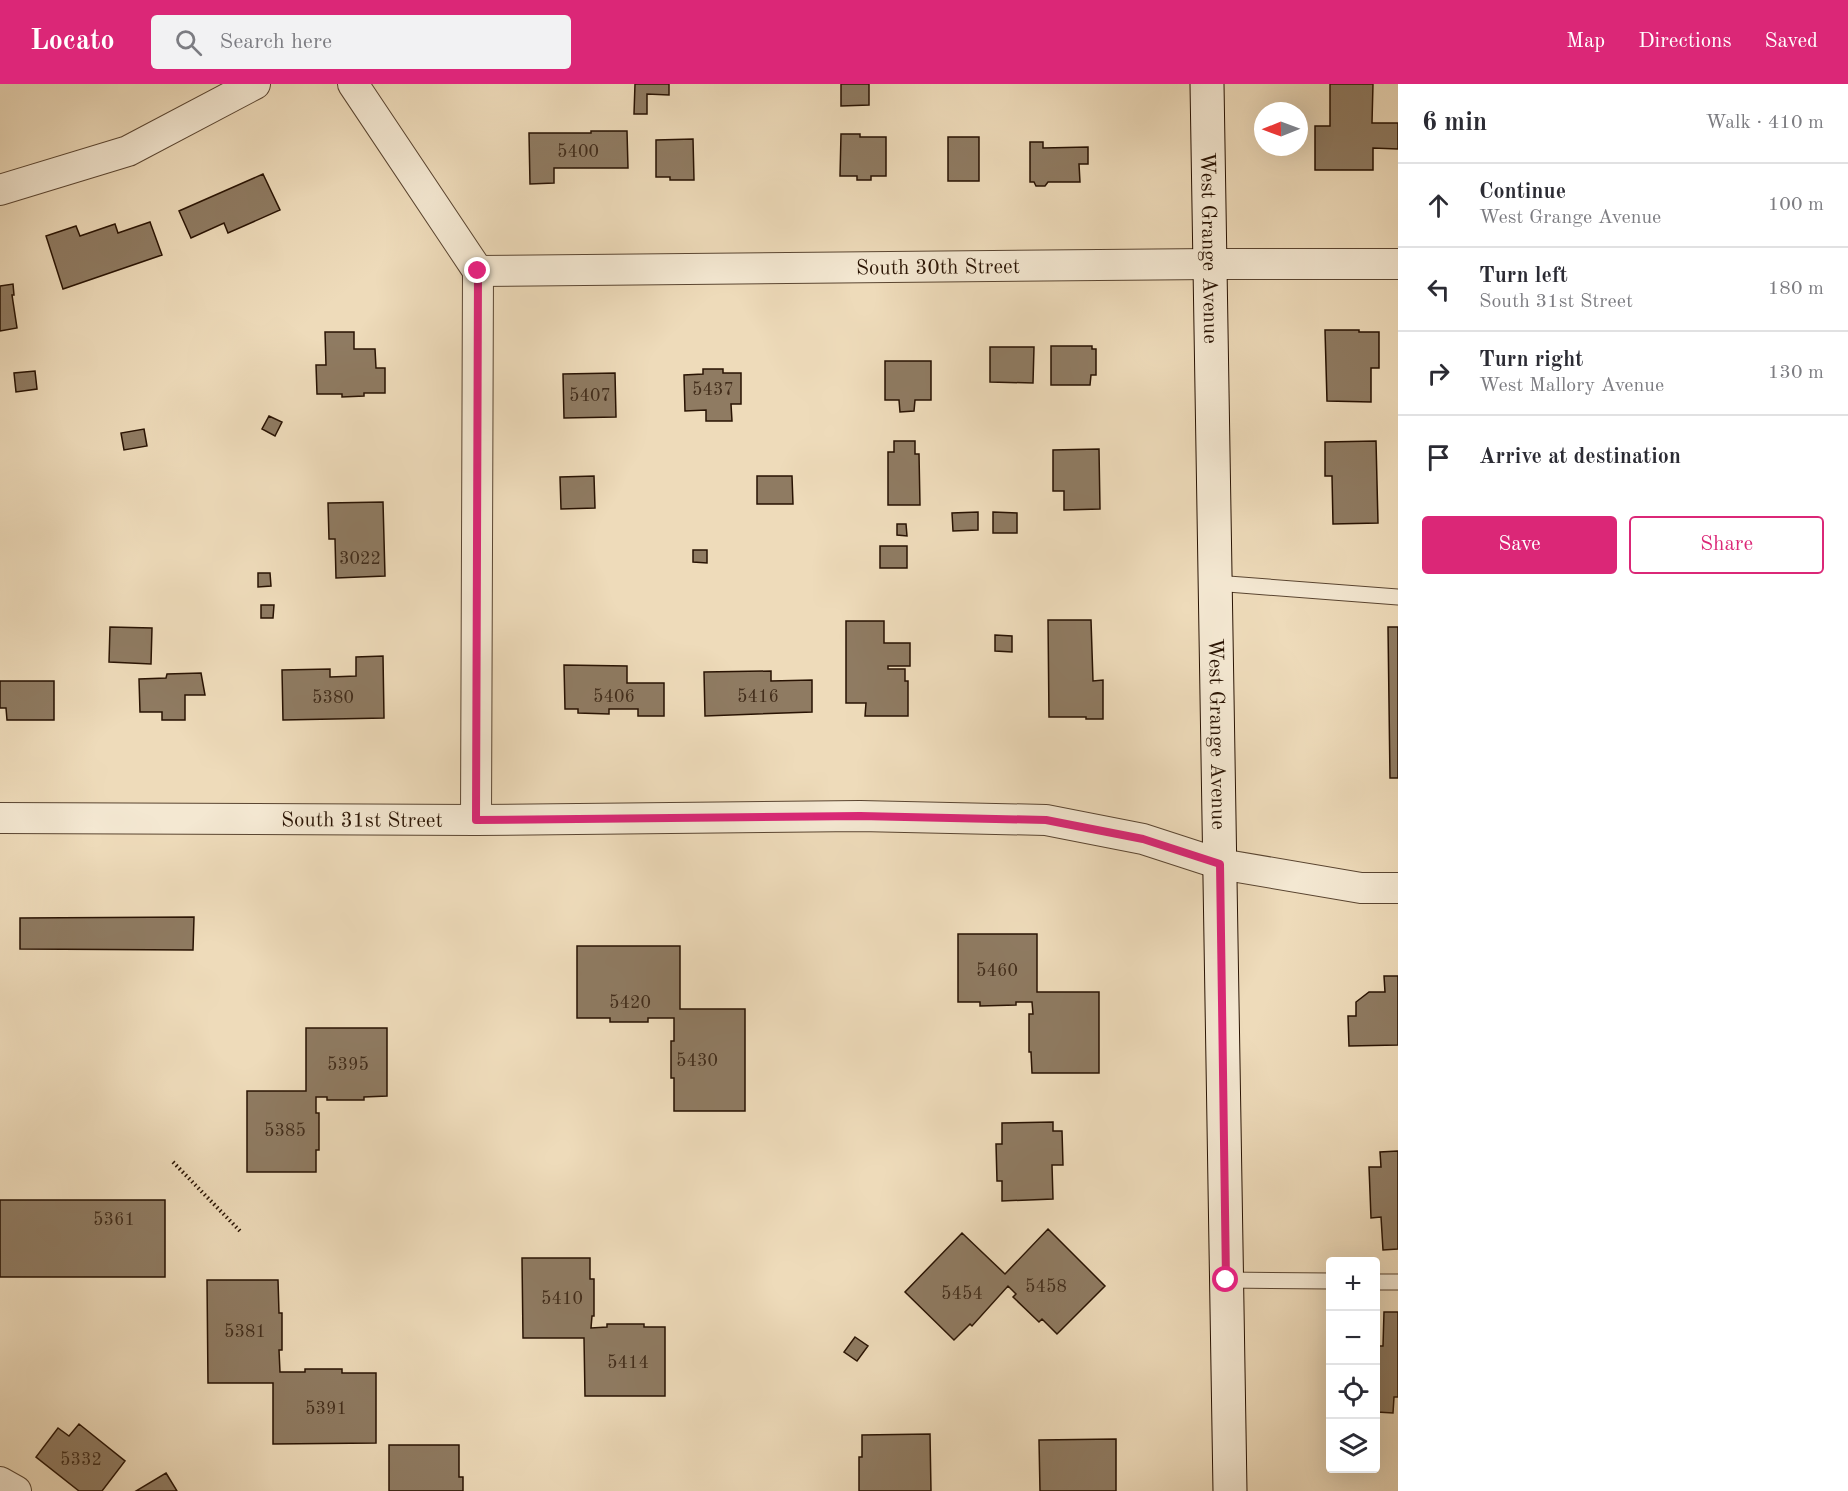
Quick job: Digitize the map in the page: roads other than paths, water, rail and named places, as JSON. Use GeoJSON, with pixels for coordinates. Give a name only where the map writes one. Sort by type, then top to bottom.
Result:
{"type":"FeatureCollection","features":[{"type":"Feature","properties":{"kind":"street"},"geometry":{"type":"LineString","coordinates":[[0,190],[128,151],[255,84]]}},
{"type":"Feature","properties":{"kind":"street"},"geometry":{"type":"LineString","coordinates":[[352,84],[478,271],[476,820]]}},
{"type":"Feature","properties":{"kind":"street","name":"West Grange Avenue"},"geometry":{"type":"LineString","coordinates":[[1207,84],[1230,1491]]}},
{"type":"Feature","properties":{"kind":"street","name":"South 30th Street"},"geometry":{"type":"LineString","coordinates":[[478,271],[1398,264]]}},
{"type":"Feature","properties":{"kind":"street","name":"South 31st Street"},"geometry":{"type":"LineString","coordinates":[[0,818],[476,820],[860,816],[1046,820],[1143,839],[1220,864],[1361,888],[1398,888]]}},
{"type":"Feature","properties":{"kind":"street"},"geometry":{"type":"LineString","coordinates":[[0,1482],[16,1491]]}},
{"type":"Feature","properties":{"kind":"lane"},"geometry":{"type":"LineString","coordinates":[[1215,583],[1398,597]]}},
{"type":"Feature","properties":{"kind":"lane"},"geometry":{"type":"LineString","coordinates":[[1226,1280],[1326,1281]]}},
{"type":"Feature","properties":{"kind":"lane"},"geometry":{"type":"LineString","coordinates":[[1380,1282],[1398,1282]]}}]}
